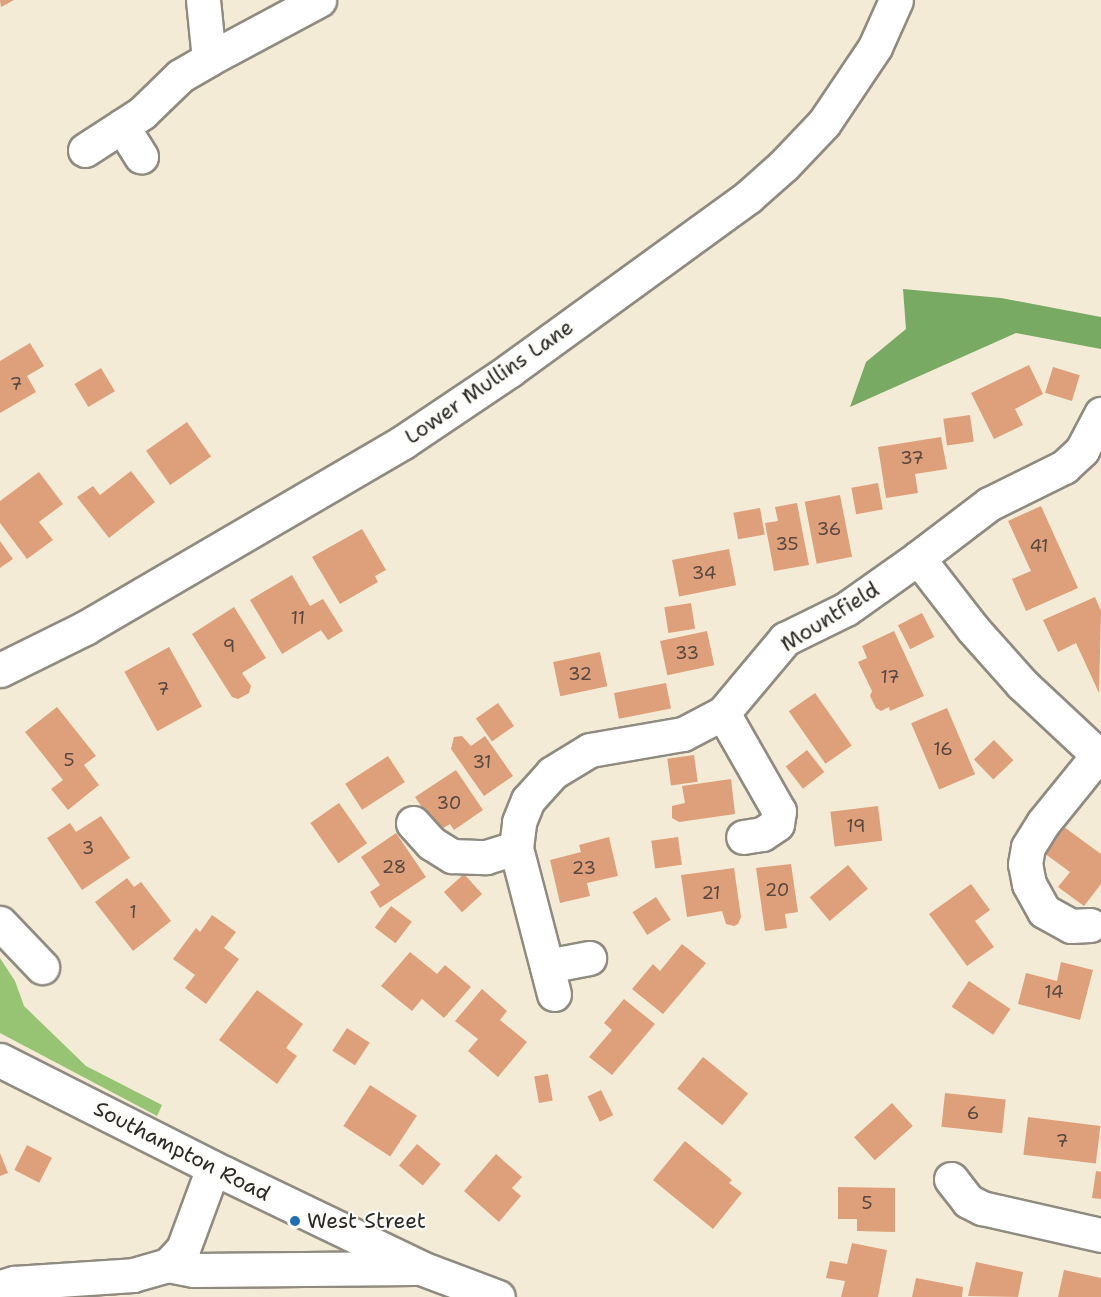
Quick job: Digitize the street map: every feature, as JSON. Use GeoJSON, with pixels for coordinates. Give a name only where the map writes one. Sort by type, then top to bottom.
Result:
{"type":"FeatureCollection","features":[{"type":"Feature","properties":{"kind":"street"},"geometry":{"type":"LineString","coordinates":[[202,0],[209,59]]}},
{"type":"Feature","properties":{"kind":"street"},"geometry":{"type":"LineString","coordinates":[[85,150],[142,113],[180,76],[319,0]]}},
{"type":"Feature","properties":{"kind":"street","name":"Lower Mullins Lane"},"geometry":{"type":"LineString","coordinates":[[0,670],[85,627],[403,442],[510,370],[748,197],[784,165],[824,123],[875,47],[896,0]]}},
{"type":"Feature","properties":{"kind":"street"},"geometry":{"type":"LineString","coordinates":[[122,126],[141,157]]}},
{"type":"Feature","properties":{"kind":"street","name":"Mountfield"},"geometry":{"type":"LineString","coordinates":[[588,958],[551,980],[516,848],[519,822],[528,800],[552,772],[590,750],[683,734],[723,713],[785,639],[846,609],[989,504],[1064,467],[1082,450],[1101,414]]}},
{"type":"Feature","properties":{"kind":"street"},"geometry":{"type":"LineString","coordinates":[[918,558],[973,629],[1022,684],[1099,757],[1043,823],[1028,847],[1025,864],[1029,884],[1044,911],[1071,926],[1090,925]]}},
{"type":"Feature","properties":{"kind":"street"},"geometry":{"type":"LineString","coordinates":[[723,713],[779,811],[777,824],[762,834],[743,837]]}},
{"type":"Feature","properties":{"kind":"street"},"geometry":{"type":"LineString","coordinates":[[413,823],[431,843],[452,856],[486,857],[516,848]]}},
{"type":"Feature","properties":{"kind":"street"},"geometry":{"type":"LineString","coordinates":[[0,923],[42,967]]}},
{"type":"Feature","properties":{"kind":"street","name":"Southampton Road"},"geometry":{"type":"LineString","coordinates":[[0,1060],[213,1168],[422,1268],[498,1297]]}},
{"type":"Feature","properties":{"kind":"street"},"geometry":{"type":"LineString","coordinates":[[168,1265],[183,1249],[213,1168]]}},
{"type":"Feature","properties":{"kind":"street"},"geometry":{"type":"LineString","coordinates":[[951,1179],[968,1201],[982,1209],[1101,1235]]}},
{"type":"Feature","properties":{"kind":"street"},"geometry":{"type":"LineString","coordinates":[[0,1287],[14,1283],[133,1275],[168,1265],[194,1270],[422,1268]]}},
{"type":"Feature","properties":{"kind":"green space"},"geometry":{"type":"Polygon","coordinates":[[[903,289],[1001,298],[1101,317],[1101,349],[1016,333],[850,407],[866,362],[906,329],[903,289]]]}},
{"type":"Feature","properties":{"kind":"green space"},"geometry":{"type":"Polygon","coordinates":[[[0,958],[15,981],[24,1006],[86,1066],[162,1105],[157,1116],[0,1033],[0,958]]]}},
{"type":"Feature","properties":{"kind":"building"},"geometry":{"type":"Polygon","coordinates":[[[0,0],[14,0],[1,7],[0,0]]]}},
{"type":"Feature","properties":{"kind":"building"},"geometry":{"type":"Polygon","coordinates":[[[30,343],[44,366],[27,376],[36,392],[0,413],[0,361],[30,343]]]}},
{"type":"Feature","properties":{"kind":"building"},"geometry":{"type":"Polygon","coordinates":[[[1029,365],[1043,394],[1015,409],[1023,425],[994,439],[971,393],[1029,365]]]}},
{"type":"Feature","properties":{"kind":"building"},"geometry":{"type":"Polygon","coordinates":[[[1053,367],[1080,375],[1072,401],[1045,393],[1053,367]]]}},
{"type":"Feature","properties":{"kind":"building"},"geometry":{"type":"Polygon","coordinates":[[[101,368],[115,391],[88,407],[74,384],[101,368]]]}},
{"type":"Feature","properties":{"kind":"building"},"geometry":{"type":"Polygon","coordinates":[[[970,415],[974,442],[947,445],[943,419],[970,415]]]}},
{"type":"Feature","properties":{"kind":"building"},"geometry":{"type":"Polygon","coordinates":[[[187,422],[211,456],[170,485],[146,451],[187,422]]]}},
{"type":"Feature","properties":{"kind":"building"},"geometry":{"type":"Polygon","coordinates":[[[941,437],[947,469],[915,474],[918,493],[886,498],[878,447],[941,437]]]}},
{"type":"Feature","properties":{"kind":"building"},"geometry":{"type":"Polygon","coordinates":[[[131,471],[155,502],[109,538],[77,497],[93,486],[100,495],[131,471]]]}},
{"type":"Feature","properties":{"kind":"building"},"geometry":{"type":"Polygon","coordinates":[[[39,472],[63,504],[39,522],[53,540],[27,559],[0,523],[0,501],[39,472]]]}},
{"type":"Feature","properties":{"kind":"building"},"geometry":{"type":"Polygon","coordinates":[[[878,483],[883,510],[856,514],[851,488],[878,483]]]}},
{"type":"Feature","properties":{"kind":"building"},"geometry":{"type":"Polygon","coordinates":[[[840,495],[852,557],[817,564],[805,502],[840,495]]]}},
{"type":"Feature","properties":{"kind":"building"},"geometry":{"type":"Polygon","coordinates":[[[797,503],[809,565],[774,571],[765,523],[778,521],[775,507],[797,503]]]}},
{"type":"Feature","properties":{"kind":"building"},"geometry":{"type":"Polygon","coordinates":[[[1041,506],[1078,588],[1026,611],[1012,579],[1031,571],[1008,521],[1041,506]]]}},
{"type":"Feature","properties":{"kind":"building"},"geometry":{"type":"Polygon","coordinates":[[[760,508],[765,535],[738,539],[733,513],[760,508]]]}},
{"type":"Feature","properties":{"kind":"building"},"geometry":{"type":"Polygon","coordinates":[[[362,529],[386,570],[375,576],[378,582],[340,604],[312,557],[362,529]]]}},
{"type":"Feature","properties":{"kind":"building"},"geometry":{"type":"Polygon","coordinates":[[[0,541],[13,559],[0,568],[0,541]]]}},
{"type":"Feature","properties":{"kind":"building"},"geometry":{"type":"Polygon","coordinates":[[[729,549],[736,585],[679,596],[672,560],[729,549]]]}},
{"type":"Feature","properties":{"kind":"building"},"geometry":{"type":"Polygon","coordinates":[[[292,575],[310,606],[323,599],[343,631],[328,640],[321,630],[282,654],[250,600],[292,575]]]}},
{"type":"Feature","properties":{"kind":"building"},"geometry":{"type":"Polygon","coordinates":[[[1095,597],[1101,611],[1099,693],[1076,643],[1058,652],[1043,620],[1095,597]]]}},
{"type":"Feature","properties":{"kind":"building"},"geometry":{"type":"Polygon","coordinates":[[[691,603],[695,629],[668,633],[664,607],[691,603]]]}},
{"type":"Feature","properties":{"kind":"building"},"geometry":{"type":"Polygon","coordinates":[[[234,607],[266,658],[242,673],[251,686],[249,693],[238,699],[232,697],[192,634],[234,607]]]}},
{"type":"Feature","properties":{"kind":"building"},"geometry":{"type":"Polygon","coordinates":[[[922,613],[934,637],[910,649],[898,625],[922,613]]]}},
{"type":"Feature","properties":{"kind":"building"},"geometry":{"type":"Polygon","coordinates":[[[707,631],[714,665],[667,675],[660,641],[707,631]]]}},
{"type":"Feature","properties":{"kind":"building"},"geometry":{"type":"Polygon","coordinates":[[[894,631],[924,696],[890,711],[889,707],[881,711],[876,708],[870,696],[872,691],[858,662],[867,658],[862,646],[894,631]]]}},
{"type":"Feature","properties":{"kind":"building"},"geometry":{"type":"Polygon","coordinates":[[[169,647],[202,706],[157,731],[124,672],[169,647]]]}},
{"type":"Feature","properties":{"kind":"building"},"geometry":{"type":"Polygon","coordinates":[[[600,652],[607,686],[560,696],[553,662],[600,652]]]}},
{"type":"Feature","properties":{"kind":"building"},"geometry":{"type":"Polygon","coordinates":[[[666,683],[671,709],[619,719],[614,693],[666,683]]]}},
{"type":"Feature","properties":{"kind":"building"},"geometry":{"type":"Polygon","coordinates":[[[815,693],[852,745],[825,764],[789,711],[815,693]]]}},
{"type":"Feature","properties":{"kind":"building"},"geometry":{"type":"Polygon","coordinates":[[[498,703],[514,726],[492,741],[476,718],[498,703]]]}},
{"type":"Feature","properties":{"kind":"building"},"geometry":{"type":"Polygon","coordinates":[[[57,707],[96,756],[84,765],[99,785],[68,810],[51,789],[63,780],[25,732],[57,707]]]}},
{"type":"Feature","properties":{"kind":"building"},"geometry":{"type":"Polygon","coordinates":[[[947,708],[975,774],[939,790],[911,723],[947,708]]]}},
{"type":"Feature","properties":{"kind":"building"},"geometry":{"type":"Polygon","coordinates":[[[462,736],[471,746],[485,736],[513,776],[484,796],[451,749],[454,737],[462,736]]]}},
{"type":"Feature","properties":{"kind":"building"},"geometry":{"type":"Polygon","coordinates":[[[994,740],[1013,760],[993,780],[974,759],[994,740]]]}},
{"type":"Feature","properties":{"kind":"building"},"geometry":{"type":"Polygon","coordinates":[[[807,750],[824,772],[803,789],[786,767],[807,750]]]}},
{"type":"Feature","properties":{"kind":"building"},"geometry":{"type":"Polygon","coordinates":[[[694,755],[698,782],[671,785],[667,759],[694,755]]]}},
{"type":"Feature","properties":{"kind":"building"},"geometry":{"type":"Polygon","coordinates":[[[388,756],[405,782],[362,810],[345,784],[388,756]]]}},
{"type":"Feature","properties":{"kind":"building"},"geometry":{"type":"Polygon","coordinates":[[[456,770],[483,810],[454,830],[450,824],[438,831],[415,797],[456,770]]]}},
{"type":"Feature","properties":{"kind":"building"},"geometry":{"type":"Polygon","coordinates":[[[731,779],[735,814],[679,822],[672,818],[672,806],[685,803],[682,786],[731,779]]]}},
{"type":"Feature","properties":{"kind":"building"},"geometry":{"type":"Polygon","coordinates":[[[339,803],[367,843],[338,863],[310,823],[339,803]]]}},
{"type":"Feature","properties":{"kind":"building"},"geometry":{"type":"Polygon","coordinates":[[[878,806],[882,841],[835,847],[830,812],[878,806]]]}},
{"type":"Feature","properties":{"kind":"building"},"geometry":{"type":"Polygon","coordinates":[[[101,816],[130,858],[82,890],[47,838],[70,823],[76,832],[101,816]]]}},
{"type":"Feature","properties":{"kind":"building"},"geometry":{"type":"Polygon","coordinates":[[[1064,827],[1101,854],[1101,884],[1084,906],[1058,887],[1070,872],[1044,853],[1064,827]]]}},
{"type":"Feature","properties":{"kind":"building"},"geometry":{"type":"Polygon","coordinates":[[[396,833],[426,877],[380,908],[370,892],[380,885],[361,857],[396,833]]]}},
{"type":"Feature","properties":{"kind":"building"},"geometry":{"type":"Polygon","coordinates":[[[609,837],[618,876],[587,883],[590,896],[560,903],[550,860],[581,852],[579,845],[609,837]]]}},
{"type":"Feature","properties":{"kind":"building"},"geometry":{"type":"Polygon","coordinates":[[[678,837],[682,865],[655,868],[651,841],[678,837]]]}},
{"type":"Feature","properties":{"kind":"building"},"geometry":{"type":"Polygon","coordinates":[[[791,864],[798,912],[785,914],[787,928],[765,931],[756,868],[791,864]]]}},
{"type":"Feature","properties":{"kind":"building"},"geometry":{"type":"Polygon","coordinates":[[[848,865],[868,889],[830,921],[810,897],[848,865]]]}},
{"type":"Feature","properties":{"kind":"building"},"geometry":{"type":"Polygon","coordinates":[[[734,868],[741,917],[738,924],[734,926],[726,924],[722,911],[687,917],[681,875],[734,868]]]}},
{"type":"Feature","properties":{"kind":"building"},"geometry":{"type":"Polygon","coordinates":[[[464,874],[482,894],[462,912],[444,892],[464,874]]]}},
{"type":"Feature","properties":{"kind":"building"},"geometry":{"type":"Polygon","coordinates":[[[127,878],[134,887],[141,882],[171,921],[133,951],[95,902],[127,878]]]}},
{"type":"Feature","properties":{"kind":"building"},"geometry":{"type":"Polygon","coordinates":[[[971,884],[990,910],[975,921],[994,947],[967,966],[929,914],[971,884]]]}},
{"type":"Feature","properties":{"kind":"building"},"geometry":{"type":"Polygon","coordinates":[[[656,897],[671,920],[647,935],[633,912],[656,897]]]}},
{"type":"Feature","properties":{"kind":"building"},"geometry":{"type":"Polygon","coordinates":[[[391,906],[412,922],[396,943],[375,928],[391,906]]]}},
{"type":"Feature","properties":{"kind":"building"},"geometry":{"type":"Polygon","coordinates":[[[212,915],[236,932],[224,948],[239,959],[206,1004],[185,988],[195,975],[173,959],[196,928],[200,932],[212,915]]]}},
{"type":"Feature","properties":{"kind":"building"},"geometry":{"type":"Polygon","coordinates":[[[682,944],[706,963],[663,1014],[632,989],[653,964],[660,971],[682,944]]]}},
{"type":"Feature","properties":{"kind":"building"},"geometry":{"type":"Polygon","coordinates":[[[410,952],[437,974],[445,965],[471,987],[444,1018],[422,999],[412,1011],[381,986],[410,952]]]}},
{"type":"Feature","properties":{"kind":"building"},"geometry":{"type":"Polygon","coordinates":[[[1061,962],[1093,970],[1080,1020],[1018,1004],[1026,973],[1057,981],[1061,962]]]}},
{"type":"Feature","properties":{"kind":"building"},"geometry":{"type":"Polygon","coordinates":[[[969,981],[1010,1009],[993,1035],[952,1007],[969,981]]]}},
{"type":"Feature","properties":{"kind":"building"},"geometry":{"type":"Polygon","coordinates":[[[482,989],[507,1011],[500,1020],[527,1042],[498,1077],[468,1051],[478,1039],[455,1021],[482,989]]]}},
{"type":"Feature","properties":{"kind":"building"},"geometry":{"type":"Polygon","coordinates":[[[257,990],[303,1024],[286,1048],[297,1056],[277,1084],[219,1040],[257,990]]]}},
{"type":"Feature","properties":{"kind":"building"},"geometry":{"type":"Polygon","coordinates":[[[624,999],[655,1024],[612,1075],[589,1057],[612,1030],[604,1023],[624,999]]]}},
{"type":"Feature","properties":{"kind":"building"},"geometry":{"type":"Polygon","coordinates":[[[347,1028],[370,1043],[355,1065],[332,1051],[347,1028]]]}},
{"type":"Feature","properties":{"kind":"building"},"geometry":{"type":"Polygon","coordinates":[[[703,1057],[748,1094],[722,1125],[677,1089],[703,1057]]]}},
{"type":"Feature","properties":{"kind":"building"},"geometry":{"type":"Polygon","coordinates":[[[548,1074],[553,1101],[539,1103],[534,1076],[548,1074]]]}},
{"type":"Feature","properties":{"kind":"building"},"geometry":{"type":"Polygon","coordinates":[[[370,1085],[417,1115],[390,1157],[343,1126],[370,1085]]]}},
{"type":"Feature","properties":{"kind":"building"},"geometry":{"type":"Polygon","coordinates":[[[601,1090],[613,1115],[600,1122],[588,1097],[601,1090]]]}},
{"type":"Feature","properties":{"kind":"building"},"geometry":{"type":"Polygon","coordinates":[[[945,1093],[1006,1099],[1002,1133],[941,1127],[945,1093]]]}},
{"type":"Feature","properties":{"kind":"building"},"geometry":{"type":"Polygon","coordinates":[[[892,1103],[913,1126],[875,1160],[854,1137],[892,1103]]]}},
{"type":"Feature","properties":{"kind":"building"},"geometry":{"type":"Polygon","coordinates":[[[1028,1117],[1100,1126],[1096,1164],[1023,1155],[1028,1117]]]}},
{"type":"Feature","properties":{"kind":"building"},"geometry":{"type":"Polygon","coordinates":[[[685,1141],[732,1180],[729,1183],[742,1193],[713,1229],[653,1180],[685,1141]]]}},
{"type":"Feature","properties":{"kind":"building"},"geometry":{"type":"Polygon","coordinates":[[[417,1144],[441,1164],[423,1185],[399,1165],[417,1144]]]}},
{"type":"Feature","properties":{"kind":"building"},"geometry":{"type":"Polygon","coordinates":[[[27,1145],[52,1158],[39,1183],[14,1170],[27,1145]]]}},
{"type":"Feature","properties":{"kind":"building"},"geometry":{"type":"Polygon","coordinates":[[[0,1153],[8,1173],[0,1176],[0,1153]]]}},
{"type":"Feature","properties":{"kind":"building"},"geometry":{"type":"Polygon","coordinates":[[[496,1154],[522,1177],[512,1188],[521,1196],[499,1222],[464,1191],[496,1154]]]}},
{"type":"Feature","properties":{"kind":"building"},"geometry":{"type":"Polygon","coordinates":[[[1096,1171],[1101,1172],[1101,1199],[1092,1198],[1096,1171]]]}},
{"type":"Feature","properties":{"kind":"building"},"geometry":{"type":"Polygon","coordinates":[[[838,1187],[895,1188],[895,1232],[857,1231],[857,1219],[838,1219],[838,1187]]]}},
{"type":"Feature","properties":{"kind":"building"},"geometry":{"type":"Polygon","coordinates":[[[852,1243],[887,1250],[878,1297],[841,1297],[845,1281],[826,1278],[830,1261],[847,1264],[852,1243]]]}},
{"type":"Feature","properties":{"kind":"building"},"geometry":{"type":"Polygon","coordinates":[[[976,1262],[1023,1272],[1018,1297],[968,1296],[976,1262]]]}},
{"type":"Feature","properties":{"kind":"building"},"geometry":{"type":"Polygon","coordinates":[[[1064,1270],[1101,1278],[1101,1297],[1058,1297],[1064,1270]]]}},
{"type":"Feature","properties":{"kind":"building"},"geometry":{"type":"Polygon","coordinates":[[[916,1278],[963,1287],[962,1297],[912,1297],[916,1278]]]}},
{"type":"Feature","properties":{"kind":"place","name":"West Street"},"geometry":{"type":"Point","coordinates":[295,1221]}}]}
